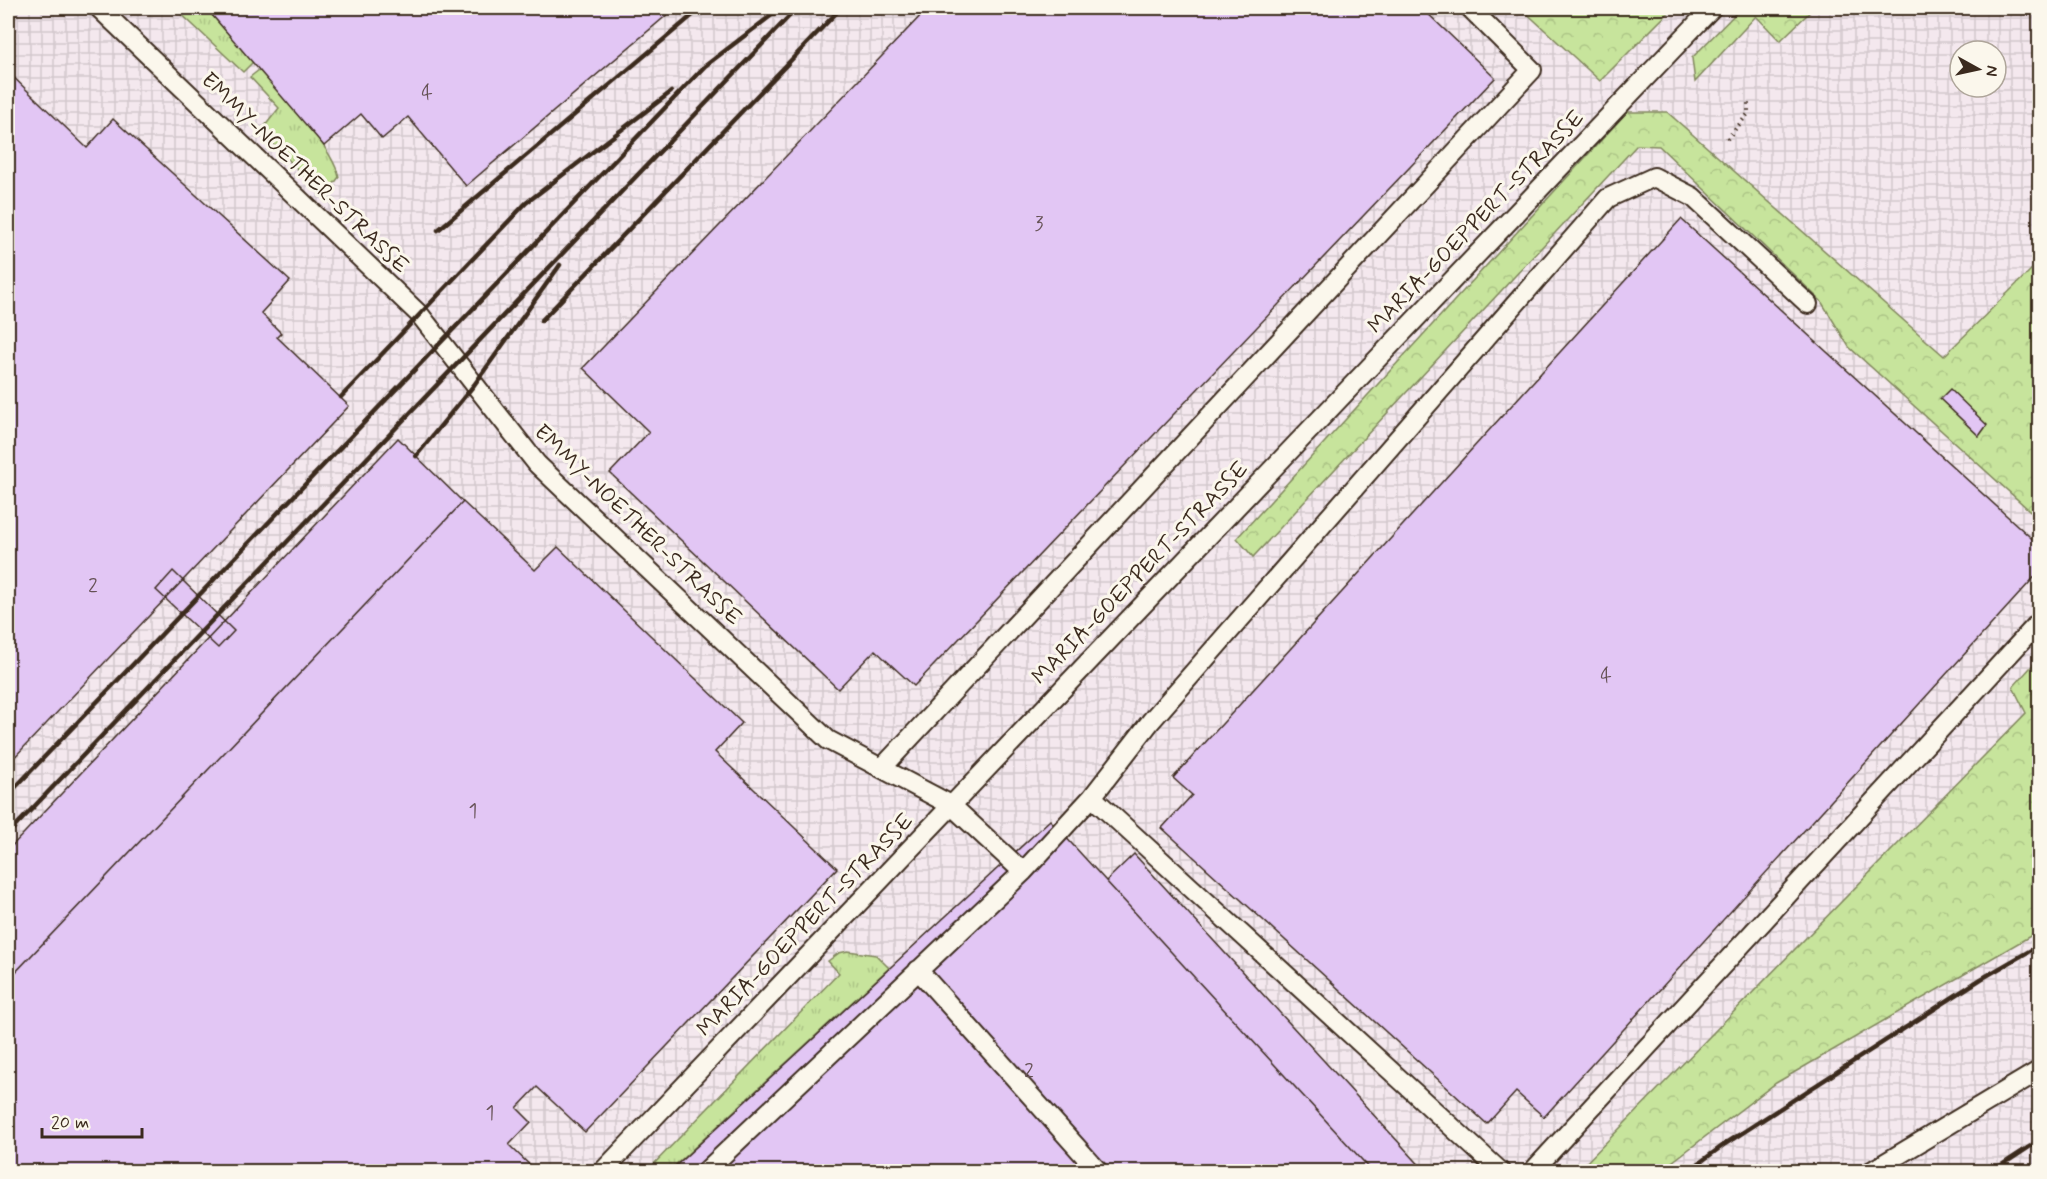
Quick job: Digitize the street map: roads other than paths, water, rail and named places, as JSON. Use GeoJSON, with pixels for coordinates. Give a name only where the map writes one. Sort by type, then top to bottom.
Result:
{"type":"FeatureCollection","features":[{"type":"Feature","properties":{"kind":"lane","name":"EMMY-NOETHER-STRASSE"},"geometry":{"type":"LineString","coordinates":[[99,8],[420,315],[537,464],[828,740],[951,805],[1023,872]]}},
{"type":"Feature","properties":{"kind":"lane"},"geometry":{"type":"LineString","coordinates":[[882,768],[1532,70],[1470,8]]}},
{"type":"Feature","properties":{"kind":"lane","name":"MARIA-GOEPPERT-STRASSE"},"geometry":{"type":"LineString","coordinates":[[602,1172],[1712,8]]}},
{"type":"Feature","properties":{"kind":"lane"},"geometry":{"type":"LineString","coordinates":[[705,1172],[1023,872],[1092,797],[1151,721],[1608,198],[1654,177],[1693,197],[1808,304]]}},
{"type":"Feature","properties":{"kind":"lane"},"geometry":{"type":"LineString","coordinates":[[1532,1172],[2040,621]]}},
{"type":"Feature","properties":{"kind":"lane"},"geometry":{"type":"LineString","coordinates":[[1092,797],[1501,1172]]}},
{"type":"Feature","properties":{"kind":"lane"},"geometry":{"type":"LineString","coordinates":[[918,970],[1099,1172]]}},
{"type":"Feature","properties":{"kind":"lane"},"geometry":{"type":"LineString","coordinates":[[1870,1172],[2040,1070]]}},
{"type":"Feature","properties":{"kind":"railway"},"geometry":{"type":"LineString","coordinates":[[438,230],[701,8]]}},
{"type":"Feature","properties":{"kind":"railway"},"geometry":{"type":"LineString","coordinates":[[8,795],[705,66],[781,8]]}},
{"type":"Feature","properties":{"kind":"railway"},"geometry":{"type":"LineString","coordinates":[[8,834],[797,8]]}},
{"type":"Feature","properties":{"kind":"railway"},"geometry":{"type":"LineString","coordinates":[[541,321],[841,8]]}},
{"type":"Feature","properties":{"kind":"railway"},"geometry":{"type":"LineString","coordinates":[[341,397],[526,203],[671,92]]}},
{"type":"Feature","properties":{"kind":"railway"},"geometry":{"type":"LineString","coordinates":[[416,456],[474,385],[560,265]]}},
{"type":"Feature","properties":{"kind":"railway"},"geometry":{"type":"LineString","coordinates":[[1687,1172],[1725,1144],[1981,979],[2040,945]]}},
{"type":"Feature","properties":{"kind":"railway"},"geometry":{"type":"LineString","coordinates":[[1991,1172],[2040,1140]]}}]}
